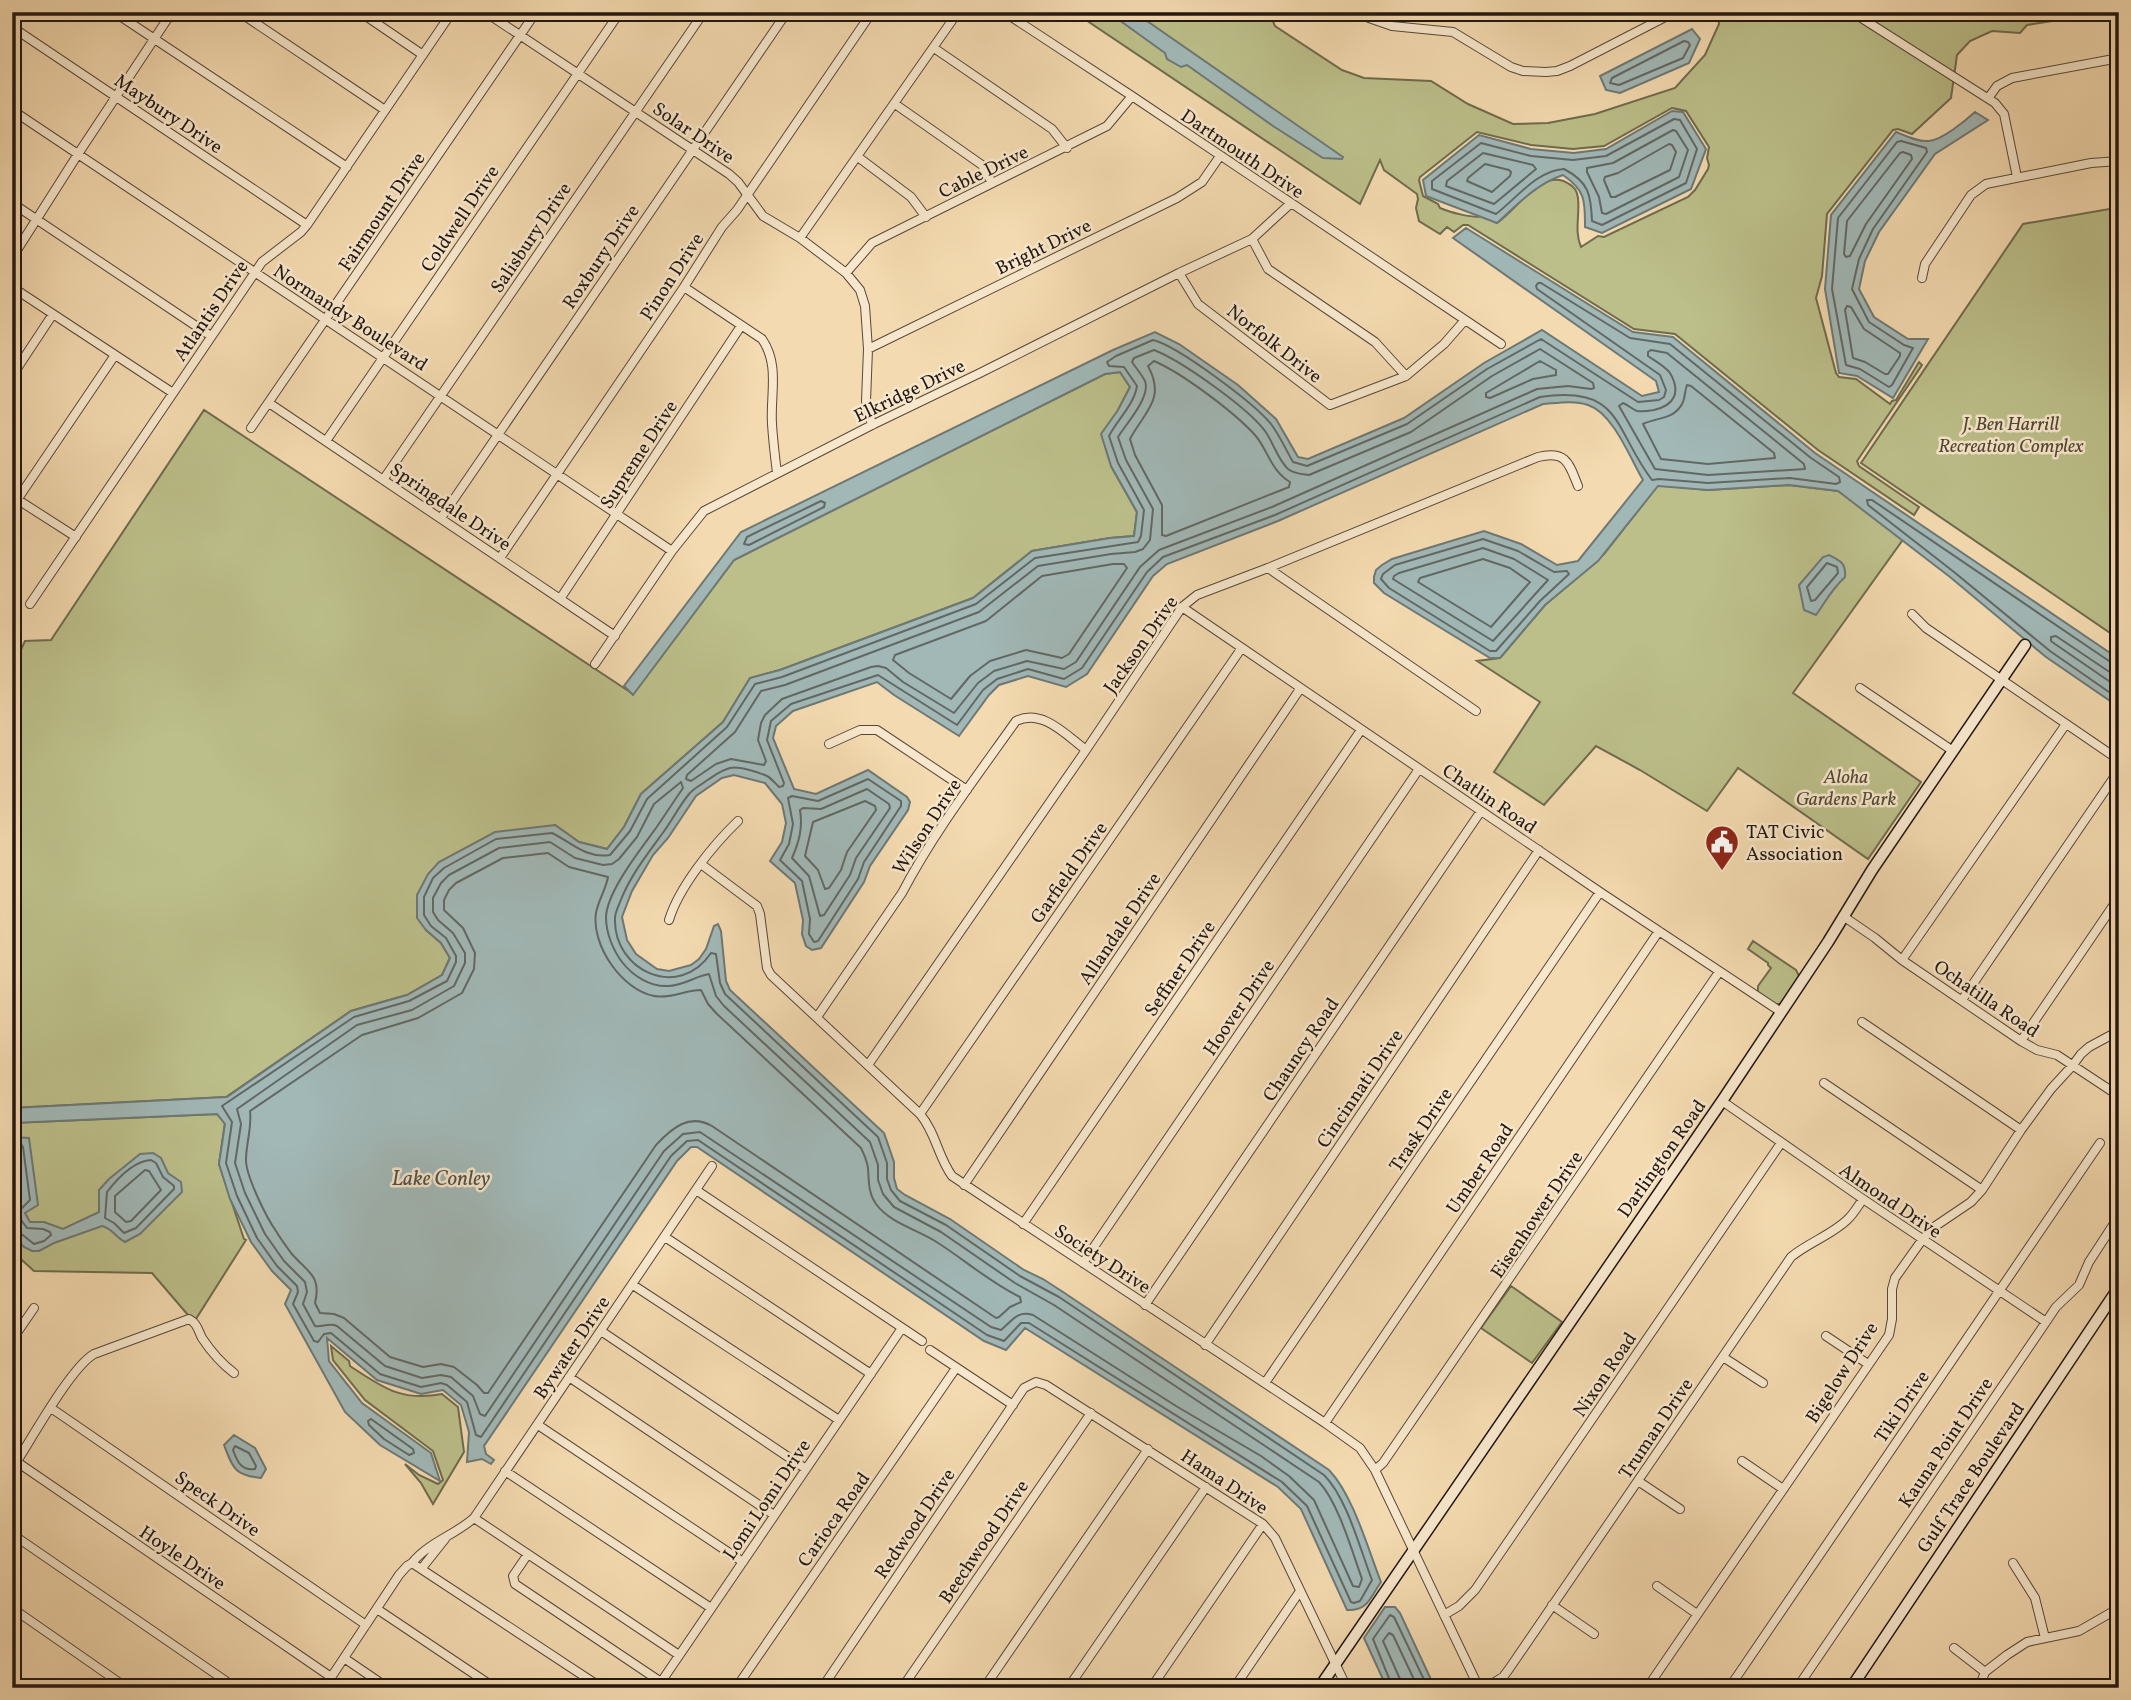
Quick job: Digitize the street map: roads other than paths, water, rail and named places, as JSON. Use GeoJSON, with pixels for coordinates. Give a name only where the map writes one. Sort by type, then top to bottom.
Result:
{"type":"FeatureCollection","features":[{"type":"Feature","properties":{"kind":"street"},"geometry":{"type":"LineString","coordinates":[[114,12],[347,167]]}},
{"type":"Feature","properties":{"kind":"street"},"geometry":{"type":"LineString","coordinates":[[12,258],[172,12]]}},
{"type":"Feature","properties":{"kind":"street"},"geometry":{"type":"LineString","coordinates":[[239,12],[386,110]]}},
{"type":"Feature","properties":{"kind":"street"},"geometry":{"type":"LineString","coordinates":[[360,12],[423,55]]}},
{"type":"Feature","properties":{"kind":"street","name":"Atlantis Drive"},"geometry":{"type":"LineString","coordinates":[[30,604],[254,273],[262,262],[307,225],[452,12]]}},
{"type":"Feature","properties":{"kind":"street","name":"Solar Drive"},"geometry":{"type":"LineString","coordinates":[[485,12],[729,174],[763,216],[800,238],[846,273],[860,290],[865,306],[869,349],[866,401],[872,425]]}},
{"type":"Feature","properties":{"kind":"street","name":"Fairmount Drive"},"geometry":{"type":"LineString","coordinates":[[251,428],[536,12]]}},
{"type":"Feature","properties":{"kind":"street","name":"Coldwell Drive"},"geometry":{"type":"LineString","coordinates":[[326,441],[620,12]]}},
{"type":"Feature","properties":{"kind":"street","name":"Salisbury Drive"},"geometry":{"type":"LineString","coordinates":[[383,480],[704,12]]}},
{"type":"Feature","properties":{"kind":"street","name":"Roxbury Drive"},"geometry":{"type":"LineString","coordinates":[[441,518],[787,12]]}},
{"type":"Feature","properties":{"kind":"street","name":"Pinon Drive"},"geometry":{"type":"LineString","coordinates":[[500,558],[722,227],[747,195],[872,12]]}},
{"type":"Feature","properties":{"kind":"street"},"geometry":{"type":"LineString","coordinates":[[800,238],[958,12]]}},
{"type":"Feature","properties":{"kind":"street","name":"Dartmouth Drive"},"geometry":{"type":"LineString","coordinates":[[1004,12],[1465,320]]}},
{"type":"Feature","properties":{"kind":"street"},"geometry":{"type":"LineString","coordinates":[[1360,12],[1392,26],[1453,32],[1511,66],[1535,73],[1557,71],[1570,66],[1669,14]]}},
{"type":"Feature","properties":{"kind":"street"},"geometry":{"type":"LineString","coordinates":[[1852,12],[1989,97],[2004,114],[2017,177]]}},
{"type":"Feature","properties":{"kind":"street","name":"Maybury Drive"},"geometry":{"type":"LineString","coordinates":[[12,27],[307,225]]}},
{"type":"Feature","properties":{"kind":"street"},"geometry":{"type":"LineString","coordinates":[[934,48],[1052,129],[1067,148]]}},
{"type":"Feature","properties":{"kind":"street"},"geometry":{"type":"LineString","coordinates":[[1989,97],[1997,86],[2012,78],[2119,58]]}},
{"type":"Feature","properties":{"kind":"street","name":"Cable Drive"},"geometry":{"type":"LineString","coordinates":[[846,273],[872,243],[1107,126],[1132,96]]}},
{"type":"Feature","properties":{"kind":"street"},"geometry":{"type":"LineString","coordinates":[[894,104],[982,164],[992,183]]}},
{"type":"Feature","properties":{"kind":"street","name":"Normandy Boulevard"},"geometry":{"type":"LineString","coordinates":[[12,110],[672,551]]}},
{"type":"Feature","properties":{"kind":"street","name":"Bright Drive"},"geometry":{"type":"LineString","coordinates":[[869,349],[1177,198],[1202,182],[1220,156]]}},
{"type":"Feature","properties":{"kind":"street"},"geometry":{"type":"LineString","coordinates":[[858,157],[911,197],[926,217]]}},
{"type":"Feature","properties":{"kind":"street"},"geometry":{"type":"LineString","coordinates":[[1922,278],[1925,264],[1970,195],[1986,184],[2104,160],[2119,161]]}},
{"type":"Feature","properties":{"kind":"street"},"geometry":{"type":"LineString","coordinates":[[12,202],[211,336]]}},
{"type":"Feature","properties":{"kind":"street","name":"Elkridge Drive"},"geometry":{"type":"LineString","coordinates":[[595,664],[672,551],[704,511],[872,425],[1252,239],[1290,204]]}},
{"type":"Feature","properties":{"kind":"street"},"geometry":{"type":"LineString","coordinates":[[1252,239],[1268,269],[1375,342],[1406,376]]}},
{"type":"Feature","properties":{"kind":"street","name":"Norfolk Drive"},"geometry":{"type":"LineString","coordinates":[[1180,273],[1198,304],[1330,405],[1406,376],[1444,344],[1465,320]]}},
{"type":"Feature","properties":{"kind":"street"},"geometry":{"type":"LineString","coordinates":[[12,287],[173,393]]}},
{"type":"Feature","properties":{"kind":"street"},"geometry":{"type":"LineString","coordinates":[[684,287],[762,340],[767,347],[774,367],[772,423],[777,473]]}},
{"type":"Feature","properties":{"kind":"street"},"geometry":{"type":"LineString","coordinates":[[12,376],[53,314]]}},
{"type":"Feature","properties":{"kind":"street"},"geometry":{"type":"LineString","coordinates":[[1465,320],[1501,344]]}},
{"type":"Feature","properties":{"kind":"street","name":"Supreme Drive"},"geometry":{"type":"LineString","coordinates":[[560,598],[741,326]]}},
{"type":"Feature","properties":{"kind":"street"},"geometry":{"type":"LineString","coordinates":[[76,537],[15,498],[115,355]]}},
{"type":"Feature","properties":{"kind":"street","name":"Springdale Drive"},"geometry":{"type":"LineString","coordinates":[[269,403],[615,636]]}},
{"type":"Feature","properties":{"kind":"street","name":"Jackson Drive"},"geometry":{"type":"LineString","coordinates":[[868,1065],[1182,607],[1197,595],[1538,457],[1549,454],[1565,459],[1578,486]]}},
{"type":"Feature","properties":{"kind":"street"},"geometry":{"type":"LineString","coordinates":[[1268,568],[1476,711]]}},
{"type":"Feature","properties":{"kind":"street","name":"Chatlin Road"},"geometry":{"type":"LineString","coordinates":[[1182,607],[1781,1013]]}},
{"type":"Feature","properties":{"kind":"street"},"geometry":{"type":"LineString","coordinates":[[1912,614],[1926,628],[2119,760]]}},
{"type":"Feature","properties":{"kind":"street","name":"Darlington Road"},"geometry":{"type":"LineString","coordinates":[[1319,1688],[1781,1013],[2025,645]]}},
{"type":"Feature","properties":{"kind":"street","name":"Garfield Drive"},"geometry":{"type":"LineString","coordinates":[[920,1114],[1241,649]]}},
{"type":"Feature","properties":{"kind":"street"},"geometry":{"type":"LineString","coordinates":[[1860,688],[1953,751]]}},
{"type":"Feature","properties":{"kind":"street","name":"Allandale Drive"},"geometry":{"type":"LineString","coordinates":[[964,1185],[1300,689]]}},
{"type":"Feature","properties":{"kind":"street","name":"Wilson Drive"},"geometry":{"type":"LineString","coordinates":[[817,1017],[1016,720],[1024,717],[1041,718],[1086,750]]}},
{"type":"Feature","properties":{"kind":"street"},"geometry":{"type":"LineString","coordinates":[[1902,960],[2066,724]]}},
{"type":"Feature","properties":{"kind":"street"},"geometry":{"type":"LineString","coordinates":[[829,744],[860,730],[877,730],[967,790]]}},
{"type":"Feature","properties":{"kind":"street","name":"Seffner Drive"},"geometry":{"type":"LineString","coordinates":[[1023,1224],[1361,730]]}},
{"type":"Feature","properties":{"kind":"street","name":"Hoover Drive"},"geometry":{"type":"LineString","coordinates":[[1083,1263],[1419,769]]}},
{"type":"Feature","properties":{"kind":"street"},"geometry":{"type":"LineString","coordinates":[[1962,1000],[2119,770]]}},
{"type":"Feature","properties":{"kind":"street","name":"Chauncy Road"},"geometry":{"type":"LineString","coordinates":[[1145,1304],[1480,811]]}},
{"type":"Feature","properties":{"kind":"street"},"geometry":{"type":"LineString","coordinates":[[669,920],[675,902],[701,864],[722,836],[738,821]]}},
{"type":"Feature","properties":{"kind":"street","name":"Cincinnati Drive"},"geometry":{"type":"LineString","coordinates":[[1205,1345],[1539,850]]}},
{"type":"Feature","properties":{"kind":"street","name":"Society Drive"},"geometry":{"type":"LineString","coordinates":[[701,864],[757,906],[767,968],[771,975],[920,1114],[932,1129],[947,1169],[964,1185],[1360,1448],[1375,1470],[1479,1688]]}},
{"type":"Feature","properties":{"kind":"street","name":"Trask Drive"},"geometry":{"type":"LineString","coordinates":[[1265,1383],[1600,892]]}},
{"type":"Feature","properties":{"kind":"street"},"geometry":{"type":"LineString","coordinates":[[2021,1041],[2119,897]]}},
{"type":"Feature","properties":{"kind":"street","name":"Ochatilla Road"},"geometry":{"type":"LineString","coordinates":[[1843,916],[1875,937],[1902,960],[2021,1041],[2042,1052],[2057,1055],[2119,1096]]}},
{"type":"Feature","properties":{"kind":"street","name":"Umber Road"},"geometry":{"type":"LineString","coordinates":[[1325,1423],[1659,932]]}},
{"type":"Feature","properties":{"kind":"street","name":"Eisenhower Drive"},"geometry":{"type":"LineString","coordinates":[[1375,1470],[1383,1463],[1445,1374],[1720,972]]}},
{"type":"Feature","properties":{"kind":"street"},"geometry":{"type":"LineString","coordinates":[[1862,1022],[2021,1130]]}},
{"type":"Feature","properties":{"kind":"street","name":"Bigelow Drive"},"geometry":{"type":"LineString","coordinates":[[1647,1688],[1889,1335],[1895,1278],[1922,1240],[1934,1227],[1971,1202],[2051,1089],[2081,1054],[2113,1034],[2119,1027]]}},
{"type":"Feature","properties":{"kind":"street"},"geometry":{"type":"LineString","coordinates":[[1824,1083],[1982,1190]]}},
{"type":"Feature","properties":{"kind":"street","name":"Almond Drive"},"geometry":{"type":"LineString","coordinates":[[1721,1101],[2046,1322]]}},
{"type":"Feature","properties":{"kind":"street","name":"Nixon Road"},"geometry":{"type":"LineString","coordinates":[[1444,1615],[1460,1606],[1475,1590],[1781,1143]]}},
{"type":"Feature","properties":{"kind":"street","name":"Tiki Drive"},"geometry":{"type":"LineString","coordinates":[[1729,1688],[2100,1143]]}},
{"type":"Feature","properties":{"kind":"street","name":"Bywater Drive"},"geometry":{"type":"LineString","coordinates":[[324,1688],[399,1575],[428,1548],[462,1529],[474,1518],[712,1166]]}},
{"type":"Feature","properties":{"kind":"street"},"geometry":{"type":"LineString","coordinates":[[696,1190],[922,1341]]}},
{"type":"Feature","properties":{"kind":"street","name":"Truman Drive"},"geometry":{"type":"LineString","coordinates":[[1485,1688],[1503,1677],[1509,1669],[1791,1257],[1806,1245],[1837,1228],[1850,1217],[1863,1199]]}},
{"type":"Feature","properties":{"kind":"street","name":"Kauna Point Drive"},"geometry":{"type":"LineString","coordinates":[[1797,1688],[2056,1307],[2079,1285],[2089,1262],[2119,1216]]}},
{"type":"Feature","properties":{"kind":"street"},"geometry":{"type":"LineString","coordinates":[[665,1237],[871,1374]]}},
{"type":"Feature","properties":{"kind":"street"},"geometry":{"type":"LineString","coordinates":[[633,1285],[839,1420]]}},
{"type":"Feature","properties":{"kind":"street","name":"Gulf Trace Boulevard"},"geometry":{"type":"LineString","coordinates":[[1851,1688],[2119,1287]]}},
{"type":"Feature","properties":{"kind":"street"},"geometry":{"type":"LineString","coordinates":[[12,1340],[34,1308]]}},
{"type":"Feature","properties":{"kind":"street"},"geometry":{"type":"LineString","coordinates":[[14,1466],[66,1385],[85,1360],[94,1354],[189,1319],[194,1322],[212,1350],[234,1373]]}},
{"type":"Feature","properties":{"kind":"street","name":"Lomi Lomi Drive"},"geometry":{"type":"LineString","coordinates":[[658,1685],[902,1328]]}},
{"type":"Feature","properties":{"kind":"street"},"geometry":{"type":"LineString","coordinates":[[601,1331],[806,1469]]}},
{"type":"Feature","properties":{"kind":"street"},"geometry":{"type":"LineString","coordinates":[[1826,1336],[1868,1364]]}},
{"type":"Feature","properties":{"kind":"street"},"geometry":{"type":"LineString","coordinates":[[930,1350],[1013,1405]]}},
{"type":"Feature","properties":{"kind":"street"},"geometry":{"type":"LineString","coordinates":[[1723,1357],[1763,1383]]}},
{"type":"Feature","properties":{"kind":"street","name":"Carioca Road"},"geometry":{"type":"LineString","coordinates":[[736,1688],[956,1368]]}},
{"type":"Feature","properties":{"kind":"street"},"geometry":{"type":"LineString","coordinates":[[569,1377],[774,1515]]}},
{"type":"Feature","properties":{"kind":"street","name":"Redwood Drive"},"geometry":{"type":"LineString","coordinates":[[822,1688],[1024,1388],[1036,1382]]}},
{"type":"Feature","properties":{"kind":"street","name":"Hama Drive"},"geometry":{"type":"LineString","coordinates":[[1036,1382],[1046,1385],[1091,1413],[1263,1524],[1275,1538],[1347,1688]]}},
{"type":"Feature","properties":{"kind":"street","name":"Speck Drive"},"geometry":{"type":"LineString","coordinates":[[51,1408],[366,1625]]}},
{"type":"Feature","properties":{"kind":"street","name":"Beechwood Drive"},"geometry":{"type":"LineString","coordinates":[[902,1688],[1091,1413]]}},
{"type":"Feature","properties":{"kind":"street"},"geometry":{"type":"LineString","coordinates":[[538,1425],[743,1562]]}},
{"type":"Feature","properties":{"kind":"street"},"geometry":{"type":"LineString","coordinates":[[984,1688],[1148,1449]]}},
{"type":"Feature","properties":{"kind":"street"},"geometry":{"type":"LineString","coordinates":[[1742,1461],[1783,1489]]}},
{"type":"Feature","properties":{"kind":"street","name":"Hoyle Drive"},"geometry":{"type":"LineString","coordinates":[[14,1466],[331,1677]]}},
{"type":"Feature","properties":{"kind":"street"},"geometry":{"type":"LineString","coordinates":[[505,1471],[711,1608]]}},
{"type":"Feature","properties":{"kind":"street"},"geometry":{"type":"LineString","coordinates":[[1638,1481],[1680,1509]]}},
{"type":"Feature","properties":{"kind":"street"},"geometry":{"type":"LineString","coordinates":[[1068,1688],[1206,1487]]}},
{"type":"Feature","properties":{"kind":"street"},"geometry":{"type":"LineString","coordinates":[[474,1518],[679,1655]]}},
{"type":"Feature","properties":{"kind":"street"},"geometry":{"type":"LineString","coordinates":[[1151,1688],[1263,1524]]}},
{"type":"Feature","properties":{"kind":"street"},"geometry":{"type":"LineString","coordinates":[[12,1534],[236,1688]]}},
{"type":"Feature","properties":{"kind":"street","name":"Bywater Drive"},"geometry":{"type":"LineString","coordinates":[[422,1568],[447,1537]]}},
{"type":"Feature","properties":{"kind":"street"},"geometry":{"type":"LineString","coordinates":[[528,1554],[513,1576],[515,1584],[658,1685]]}},
{"type":"Feature","properties":{"kind":"street"},"geometry":{"type":"LineString","coordinates":[[412,1563],[602,1688]]}},
{"type":"Feature","properties":{"kind":"street"},"geometry":{"type":"LineString","coordinates":[[2013,1563],[2035,1598],[2045,1638]]}},
{"type":"Feature","properties":{"kind":"street"},"geometry":{"type":"LineString","coordinates":[[1657,1586],[1697,1614]]}},
{"type":"Feature","properties":{"kind":"street"},"geometry":{"type":"LineString","coordinates":[[1234,1688],[1300,1591]]}},
{"type":"Feature","properties":{"kind":"street"},"geometry":{"type":"LineString","coordinates":[[1552,1605],[1594,1634]]}},
{"type":"Feature","properties":{"kind":"street"},"geometry":{"type":"LineString","coordinates":[[12,1608],[127,1688]]}},
{"type":"Feature","properties":{"kind":"street"},"geometry":{"type":"LineString","coordinates":[[1979,1688],[1986,1672],[2007,1654],[2027,1642],[2079,1631],[2119,1608]]}},
{"type":"Feature","properties":{"kind":"street"},"geometry":{"type":"LineString","coordinates":[[377,1609],[495,1688]]}},
{"type":"Feature","properties":{"kind":"street"},"geometry":{"type":"LineString","coordinates":[[1954,1648],[1986,1672]]}},
{"type":"Feature","properties":{"kind":"street"},"geometry":{"type":"LineString","coordinates":[[345,1657],[388,1688]]}},
{"type":"Feature","properties":{"kind":"water"},"geometry":{"type":"Polygon","coordinates":[[[1108,12],[1134,12],[1343,157],[1342,159],[1323,158],[1187,65],[1181,67],[1167,59],[1165,53],[1108,12]]]}},
{"type":"Feature","properties":{"kind":"water"},"geometry":{"type":"Polygon","coordinates":[[[1692,29],[1700,39],[1689,63],[1620,93],[1606,90],[1600,76],[1692,29]]]}},
{"type":"Feature","properties":{"kind":"water"},"geometry":{"type":"Polygon","coordinates":[[[1672,111],[1683,112],[1706,149],[1691,189],[1602,233],[1585,227],[1583,197],[1576,186],[1563,175],[1536,189],[1497,223],[1426,196],[1423,180],[1479,135],[1531,149],[1574,153],[1606,149],[1672,111]]]}},
{"type":"Feature","properties":{"kind":"water"},"geometry":{"type":"Polygon","coordinates":[[[1975,112],[1988,120],[1935,154],[1879,232],[1865,261],[1859,289],[1874,317],[1908,339],[1928,339],[1893,398],[1857,376],[1839,373],[1825,289],[1831,215],[1896,132],[1921,141],[1934,140],[1953,130],[1975,112]]]}},
{"type":"Feature","properties":{"kind":"water","name":"Lake Conley"},"geometry":{"type":"Polygon","coordinates":[[[1466,228],[1633,332],[1673,337],[1815,453],[2119,659],[2119,707],[2046,657],[1950,577],[1838,491],[1789,485],[1708,490],[1658,486],[1598,561],[1545,605],[1500,658],[1490,658],[1384,593],[1374,583],[1374,577],[1376,570],[1392,559],[1484,531],[1521,544],[1557,565],[1578,561],[1643,480],[1613,426],[1597,410],[1577,403],[1543,404],[1278,521],[1167,564],[1153,576],[1087,674],[1066,687],[1028,676],[999,685],[959,736],[877,682],[793,711],[776,726],[773,738],[794,789],[816,794],[868,770],[907,797],[910,802],[908,810],[870,866],[864,882],[821,948],[812,950],[806,946],[795,883],[770,861],[782,842],[786,823],[782,804],[765,783],[734,775],[722,778],[696,796],[668,838],[653,855],[632,891],[622,917],[627,940],[636,954],[657,969],[669,971],[691,965],[699,959],[706,949],[714,926],[718,924],[726,981],[730,990],[884,1133],[894,1162],[897,1189],[950,1219],[1024,1270],[1063,1292],[1329,1470],[1353,1508],[1381,1582],[1364,1606],[1347,1610],[1301,1509],[1278,1487],[1025,1328],[1006,1350],[984,1341],[697,1147],[691,1147],[677,1161],[484,1446],[486,1454],[494,1460],[491,1464],[482,1459],[467,1462],[469,1432],[461,1405],[443,1390],[421,1394],[377,1380],[327,1338],[329,1361],[362,1403],[431,1453],[440,1481],[380,1445],[345,1412],[285,1304],[291,1290],[272,1271],[251,1242],[230,1199],[219,1164],[225,1124],[217,1114],[12,1123],[12,1108],[227,1097],[351,1011],[407,995],[442,975],[450,958],[441,943],[417,918],[417,895],[428,874],[439,862],[495,832],[555,825],[579,842],[607,849],[624,827],[641,794],[723,722],[750,678],[780,670],[973,598],[1032,551],[1134,536],[1137,512],[1111,466],[1101,434],[1130,387],[1120,372],[1105,374],[734,560],[633,695],[624,686],[741,532],[1113,350],[1155,332],[1179,344],[1238,385],[1276,419],[1298,457],[1308,459],[1404,418],[1484,363],[1542,330],[1642,396],[1659,392],[1656,381],[1453,238],[1466,228]]]}},
{"type":"Feature","properties":{"kind":"water"},"geometry":{"type":"Polygon","coordinates":[[[1829,555],[1842,563],[1845,577],[1816,615],[1804,610],[1799,585],[1823,557],[1829,555]]]}},
{"type":"Feature","properties":{"kind":"water"},"geometry":{"type":"Polygon","coordinates":[[[12,1137],[29,1138],[38,1205],[25,1213],[30,1222],[44,1222],[63,1229],[99,1212],[99,1190],[140,1154],[153,1153],[161,1158],[168,1173],[181,1182],[182,1192],[140,1234],[125,1242],[102,1226],[39,1251],[32,1251],[16,1239],[12,1226],[12,1137]]]}},
{"type":"Feature","properties":{"kind":"water"},"geometry":{"type":"Polygon","coordinates":[[[234,1435],[255,1448],[266,1469],[261,1478],[245,1475],[233,1465],[224,1445],[234,1435]]]}},
{"type":"Feature","properties":{"kind":"water"},"geometry":{"type":"Polygon","coordinates":[[[1385,1607],[1395,1607],[1400,1613],[1435,1688],[1387,1688],[1364,1638],[1385,1607]]]}},
{"type":"Feature","properties":{"kind":"place","name":"TAT Civic Association"},"geometry":{"type":"Point","coordinates":[1722,872]}},
{"type":"Feature","properties":{"kind":"park label","name":"J. Ben Harrill Recreation Complex"},"geometry":{"type":"Point","coordinates":[2011,434]}},
{"type":"Feature","properties":{"kind":"park label","name":"Aloha Gardens Park"},"geometry":{"type":"Point","coordinates":[1846,787]}}]}
